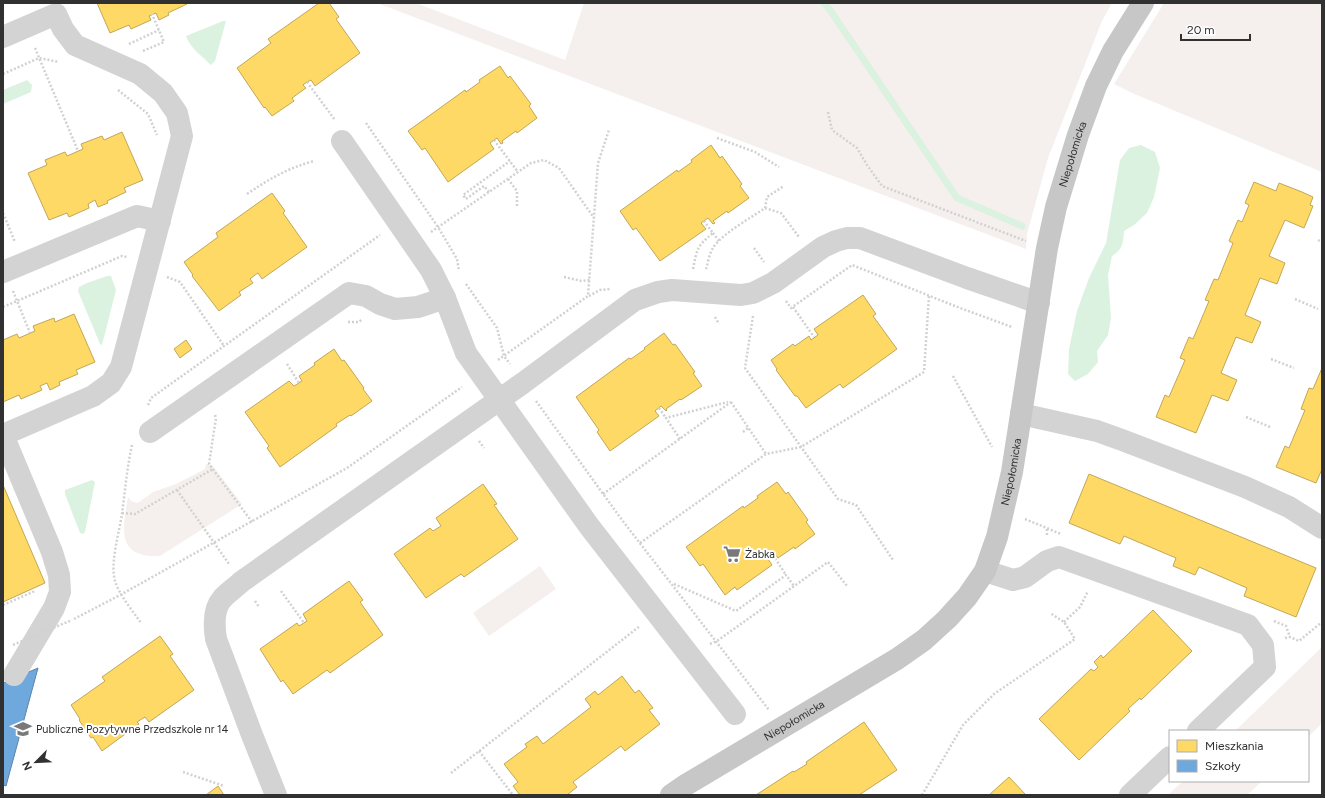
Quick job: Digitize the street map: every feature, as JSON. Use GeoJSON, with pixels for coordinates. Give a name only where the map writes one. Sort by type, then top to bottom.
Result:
{"type":"FeatureCollection","features":[{"type":"Feature","properties":{"kind":"main road","name":"Niepołomicka"},"geometry":{"type":"LineString","coordinates":[[682,792],[919,644],[967,597],[985,571],[997,538],[1012,472],[1021,414],[1031,301],[1047,248],[1056,207],[1078,135],[1096,86],[1113,51],[1143,3]]}},
{"type":"Feature","properties":{"kind":"lane"},"geometry":{"type":"LineString","coordinates":[[3,37],[56,14],[63,29],[75,45],[140,74],[163,93],[177,112],[182,136],[121,367],[110,383],[93,396],[3,435],[52,552],[59,575],[60,592],[54,608],[14,675]]}},
{"type":"Feature","properties":{"kind":"lane"},"geometry":{"type":"LineString","coordinates":[[340,132],[431,270],[446,298],[466,353],[589,526],[735,714]]}},
{"type":"Feature","properties":{"kind":"lane"},"geometry":{"type":"LineString","coordinates":[[3,272],[137,216],[160,221]]}},
{"type":"Feature","properties":{"kind":"lane"},"geometry":{"type":"LineString","coordinates":[[276,795],[216,638],[214,629],[215,619],[221,599],[241,582],[500,400],[635,300],[658,292],[672,290],[741,295],[753,293],[773,283],[812,255],[836,241],[847,238],[860,238],[1031,301]]}},
{"type":"Feature","properties":{"kind":"lane"},"geometry":{"type":"LineString","coordinates":[[141,438],[349,292],[366,296],[380,304],[395,309],[418,307],[446,298]]}},
{"type":"Feature","properties":{"kind":"lane"},"geometry":{"type":"LineString","coordinates":[[1021,414],[1097,431],[1129,442],[1245,487],[1290,507],[1322,528]]}},
{"type":"Feature","properties":{"kind":"lane"},"geometry":{"type":"LineString","coordinates":[[985,571],[1013,580],[1025,577],[1047,561],[1058,557],[1248,625],[1263,645],[1265,667],[1199,730]]}},
{"type":"Feature","properties":{"kind":"lane"},"geometry":{"type":"LineString","coordinates":[[1130,795],[1169,758]]}},
{"type":"Feature","properties":{"kind":"path"},"geometry":{"type":"LineString","coordinates":[[152,14],[163,41]]}},
{"type":"Feature","properties":{"kind":"path"},"geometry":{"type":"LineString","coordinates":[[127,45],[159,30]]}},
{"type":"Feature","properties":{"kind":"path"},"geometry":{"type":"LineString","coordinates":[[37,52],[78,151]]}},
{"type":"Feature","properties":{"kind":"path"},"geometry":{"type":"LineString","coordinates":[[3,74],[39,58],[65,64]]}},
{"type":"Feature","properties":{"kind":"path"},"geometry":{"type":"LineString","coordinates":[[308,82],[340,132]]}},
{"type":"Feature","properties":{"kind":"path"},"geometry":{"type":"LineString","coordinates":[[113,86],[129,101],[148,114],[159,141]]}},
{"type":"Feature","properties":{"kind":"path"},"geometry":{"type":"LineString","coordinates":[[828,112],[832,130],[857,148],[882,186],[1047,248]]}},
{"type":"Feature","properties":{"kind":"path"},"geometry":{"type":"LineString","coordinates":[[366,123],[438,227],[457,259],[459,275]]}},
{"type":"Feature","properties":{"kind":"path"},"geometry":{"type":"LineString","coordinates":[[588,296],[598,163],[609,130]]}},
{"type":"Feature","properties":{"kind":"path"},"geometry":{"type":"LineString","coordinates":[[718,138],[755,152],[779,167]]}},
{"type":"Feature","properties":{"kind":"path"},"geometry":{"type":"LineString","coordinates":[[494,140],[518,172]]}},
{"type":"Feature","properties":{"kind":"path"},"geometry":{"type":"LineString","coordinates":[[414,243],[531,163],[544,160],[559,168],[594,218]]}},
{"type":"Feature","properties":{"kind":"path"},"geometry":{"type":"LineString","coordinates":[[247,194],[263,183],[295,166],[314,161]]}},
{"type":"Feature","properties":{"kind":"path"},"geometry":{"type":"LineString","coordinates":[[489,192],[484,186],[466,199],[463,195],[510,161]]}},
{"type":"Feature","properties":{"kind":"path"},"geometry":{"type":"LineString","coordinates":[[508,179],[517,192],[517,208]]}},
{"type":"Feature","properties":{"kind":"path"},"geometry":{"type":"LineString","coordinates":[[705,275],[711,250],[719,241],[766,208],[767,197],[784,186]]}},
{"type":"Feature","properties":{"kind":"path"},"geometry":{"type":"LineString","coordinates":[[766,208],[781,212],[812,255]]}},
{"type":"Feature","properties":{"kind":"path"},"geometry":{"type":"LineString","coordinates":[[3,213],[24,263]]}},
{"type":"Feature","properties":{"kind":"path"},"geometry":{"type":"LineString","coordinates":[[704,221],[719,241]]}},
{"type":"Feature","properties":{"kind":"path"},"geometry":{"type":"LineString","coordinates":[[692,273],[697,250],[702,242],[713,233]]}},
{"type":"Feature","properties":{"kind":"path"},"geometry":{"type":"LineString","coordinates":[[145,411],[151,398],[377,237]]}},
{"type":"Feature","properties":{"kind":"path"},"geometry":{"type":"LineString","coordinates":[[1318,240],[1322,242]]}},
{"type":"Feature","properties":{"kind":"path"},"geometry":{"type":"LineString","coordinates":[[3,307],[122,256],[127,257],[140,252],[151,255]]}},
{"type":"Feature","properties":{"kind":"path"},"geometry":{"type":"LineString","coordinates":[[793,307],[852,266],[1019,329],[1031,301]]}},
{"type":"Feature","properties":{"kind":"path"},"geometry":{"type":"LineString","coordinates":[[564,277],[582,281],[590,280]]}},
{"type":"Feature","properties":{"kind":"path"},"geometry":{"type":"LineString","coordinates":[[463,281],[497,328],[504,356]]}},
{"type":"Feature","properties":{"kind":"path"},"geometry":{"type":"LineString","coordinates":[[180,282],[224,346]]}},
{"type":"Feature","properties":{"kind":"path"},"geometry":{"type":"LineString","coordinates":[[13,645],[72,620],[122,594],[347,468],[449,397],[588,296],[600,290],[613,289]]}},
{"type":"Feature","properties":{"kind":"path"},"geometry":{"type":"LineString","coordinates":[[640,543],[766,454],[801,448],[924,372],[929,296]]}},
{"type":"Feature","properties":{"kind":"path"},"geometry":{"type":"LineString","coordinates":[[785,299],[791,308],[793,307],[814,337]]}},
{"type":"Feature","properties":{"kind":"path"},"geometry":{"type":"LineString","coordinates":[[1295,299],[1318,309]]}},
{"type":"Feature","properties":{"kind":"path"},"geometry":{"type":"LineString","coordinates":[[17,301],[30,333]]}},
{"type":"Feature","properties":{"kind":"path"},"geometry":{"type":"LineString","coordinates":[[758,312],[753,317],[745,368],[838,499],[856,505],[893,560]]}},
{"type":"Feature","properties":{"kind":"path"},"geometry":{"type":"LineString","coordinates":[[1270,359],[1294,368]]}},
{"type":"Feature","properties":{"kind":"path"},"geometry":{"type":"LineString","coordinates":[[287,364],[299,382]]}},
{"type":"Feature","properties":{"kind":"path"},"geometry":{"type":"LineString","coordinates":[[953,376],[994,451]]}},
{"type":"Feature","properties":{"kind":"path"},"geometry":{"type":"LineString","coordinates":[[731,402],[766,454]]}},
{"type":"Feature","properties":{"kind":"path"},"geometry":{"type":"LineString","coordinates":[[666,418],[731,402]]}},
{"type":"Feature","properties":{"kind":"path"},"geometry":{"type":"LineString","coordinates":[[603,494],[731,402]]}},
{"type":"Feature","properties":{"kind":"path"},"geometry":{"type":"LineString","coordinates":[[538,404],[640,543],[773,715]]}},
{"type":"Feature","properties":{"kind":"path"},"geometry":{"type":"LineString","coordinates":[[659,408],[680,439]]}},
{"type":"Feature","properties":{"kind":"path"},"geometry":{"type":"LineString","coordinates":[[1246,417],[1270,427]]}},
{"type":"Feature","properties":{"kind":"path"},"geometry":{"type":"LineString","coordinates":[[743,432],[748,428]]}},
{"type":"Feature","properties":{"kind":"path"},"geometry":{"type":"LineString","coordinates":[[141,438],[128,464],[113,569],[115,581],[141,623]]}},
{"type":"Feature","properties":{"kind":"path"},"geometry":{"type":"LineString","coordinates":[[209,464],[252,522]]}},
{"type":"Feature","properties":{"kind":"path"},"geometry":{"type":"LineString","coordinates":[[122,513],[135,514],[213,469]]}},
{"type":"Feature","properties":{"kind":"path"},"geometry":{"type":"LineString","coordinates":[[177,490],[224,558]]}},
{"type":"Feature","properties":{"kind":"path"},"geometry":{"type":"LineString","coordinates":[[1047,535],[1048,529]]}},
{"type":"Feature","properties":{"kind":"path"},"geometry":{"type":"LineString","coordinates":[[773,556],[794,586]]}},
{"type":"Feature","properties":{"kind":"path"},"geometry":{"type":"LineString","coordinates":[[692,658],[712,642],[717,641],[828,562],[847,586]]}},
{"type":"Feature","properties":{"kind":"path"},"geometry":{"type":"LineString","coordinates":[[1064,622],[1080,606],[1091,586],[1096,570]]}},
{"type":"Feature","properties":{"kind":"path"},"geometry":{"type":"LineString","coordinates":[[672,584],[736,611],[786,575]]}},
{"type":"Feature","properties":{"kind":"path"},"geometry":{"type":"LineString","coordinates":[[3,605],[40,590]]}},
{"type":"Feature","properties":{"kind":"path"},"geometry":{"type":"LineString","coordinates":[[281,591],[304,623]]}},
{"type":"Feature","properties":{"kind":"path"},"geometry":{"type":"LineString","coordinates":[[450,773],[657,613]]}},
{"type":"Feature","properties":{"kind":"path"},"geometry":{"type":"LineString","coordinates":[[922,795],[963,725],[994,694],[1075,639],[1064,622],[1050,613]]}},
{"type":"Feature","properties":{"kind":"path"},"geometry":{"type":"LineString","coordinates":[[1263,645],[1290,637],[1299,640],[1322,622]]}},
{"type":"Feature","properties":{"kind":"path"},"geometry":{"type":"LineString","coordinates":[[1286,626],[1290,637]]}},
{"type":"Feature","properties":{"kind":"path"},"geometry":{"type":"LineString","coordinates":[[479,751],[513,795]]}},
{"type":"Feature","properties":{"kind":"path"},"geometry":{"type":"LineString","coordinates":[[182,772],[224,786]]}},
{"type":"Feature","properties":{"kind":"shaded area"},"geometry":{"type":"Polygon","coordinates":[[[377,3],[416,3],[565,60],[584,3],[1112,3],[1102,21],[1048,158],[1027,234],[1026,249],[377,3]]]}},
{"type":"Feature","properties":{"kind":"shaded area"},"geometry":{"type":"Polygon","coordinates":[[[1164,3],[1322,3],[1322,172],[1132,93],[1114,84],[1164,3]]]}},
{"type":"Feature","properties":{"kind":"shaded area"},"geometry":{"type":"Polygon","coordinates":[[[226,21],[215,61],[211,65],[193,48],[186,36],[226,21]]]}},
{"type":"Feature","properties":{"kind":"shaded area"},"geometry":{"type":"Polygon","coordinates":[[[27,80],[32,85],[31,92],[3,104],[3,90],[27,80]]]}},
{"type":"Feature","properties":{"kind":"shaded area"},"geometry":{"type":"Polygon","coordinates":[[[1141,145],[1155,152],[1160,168],[1154,197],[1147,213],[1134,225],[1124,231],[1122,246],[1112,256],[1108,275],[1111,318],[1108,335],[1097,351],[1098,362],[1088,374],[1075,381],[1068,374],[1069,349],[1077,311],[1089,278],[1106,243],[1120,160],[1129,148],[1141,145]]]}},
{"type":"Feature","properties":{"kind":"shaded area"},"geometry":{"type":"Polygon","coordinates":[[[107,276],[111,276],[116,290],[102,345],[100,344],[78,291],[79,287],[107,276]]]}},
{"type":"Feature","properties":{"kind":"shaded area"},"geometry":{"type":"Polygon","coordinates":[[[206,464],[212,465],[242,504],[160,556],[146,555],[135,552],[125,539],[124,530],[128,497],[131,501],[138,503],[153,492],[176,484],[205,469],[206,464]]]}},
{"type":"Feature","properties":{"kind":"shaded area"},"geometry":{"type":"Polygon","coordinates":[[[92,480],[95,482],[85,532],[83,534],[80,533],[65,494],[65,490],[92,480]]]}},
{"type":"Feature","properties":{"kind":"shaded area"},"geometry":{"type":"Polygon","coordinates":[[[540,566],[556,589],[489,636],[473,613],[540,566]]]}},
{"type":"Feature","properties":{"kind":"shaded area"},"geometry":{"type":"Polygon","coordinates":[[[1322,647],[1322,723],[1309,736],[1309,730],[1236,730],[1322,647]]]}},
{"type":"Feature","properties":{"kind":"shaded area"},"geometry":{"type":"Polygon","coordinates":[[[1182,782],[1261,782],[1247,795],[1168,795],[1182,782]]]}},
{"type":"Feature","properties":{"kind":"building: Mieszkania"},"geometry":{"type":"Polygon","coordinates":[[[97,3],[187,4],[168,13],[169,15],[159,20],[156,13],[149,16],[151,20],[131,29],[129,25],[110,33],[97,3]]]}},
{"type":"Feature","properties":{"kind":"building: Mieszkania"},"geometry":{"type":"Polygon","coordinates":[[[319,3],[329,3],[339,17],[336,19],[360,53],[315,86],[311,80],[307,82],[303,85],[306,88],[292,98],[294,101],[272,116],[265,107],[264,108],[237,68],[271,43],[268,39],[319,3]]]}},
{"type":"Feature","properties":{"kind":"building: Mieszkania"},"geometry":{"type":"Polygon","coordinates":[[[500,66],[508,78],[510,76],[531,104],[529,106],[537,118],[517,133],[516,131],[502,141],[503,143],[501,144],[497,138],[494,140],[490,143],[494,149],[448,182],[425,148],[422,150],[408,131],[465,90],[466,92],[480,82],[479,80],[500,66]]]}},
{"type":"Feature","properties":{"kind":"building: Mieszkania"},"geometry":{"type":"Polygon","coordinates":[[[122,132],[143,180],[124,188],[126,192],[107,201],[108,203],[98,207],[95,200],[88,204],[89,208],[69,217],[67,213],[49,220],[28,173],[47,165],[45,160],[65,152],[67,156],[83,149],[81,144],[102,136],[104,140],[122,132]]]}},
{"type":"Feature","properties":{"kind":"building: Mieszkania"},"geometry":{"type":"Polygon","coordinates":[[[711,145],[720,158],[722,156],[742,184],[740,186],[749,198],[728,213],[727,211],[713,221],[715,223],[713,224],[708,218],[701,223],[706,229],[660,261],[636,228],[633,230],[620,211],[677,170],[678,172],[692,162],[691,160],[711,145]]]}},
{"type":"Feature","properties":{"kind":"building: Mieszkania"},"geometry":{"type":"Polygon","coordinates":[[[1254,182],[1276,191],[1279,183],[1302,192],[1313,197],[1310,205],[1313,206],[1304,228],[1285,220],[1269,256],[1285,263],[1277,284],[1260,278],[1245,315],[1261,322],[1252,343],[1236,337],[1221,373],[1237,380],[1228,401],[1212,395],[1196,433],[1156,417],[1165,395],[1169,397],[1185,360],[1180,358],[1189,337],[1193,339],[1209,301],[1205,300],[1214,279],[1218,280],[1233,243],[1229,241],[1238,220],[1242,222],[1249,205],[1245,203],[1254,182]]]}},
{"type":"Feature","properties":{"kind":"building: Mieszkania"},"geometry":{"type":"Polygon","coordinates":[[[272,193],[285,211],[283,213],[307,247],[262,279],[258,273],[255,275],[250,279],[253,283],[239,292],[241,295],[219,311],[192,276],[193,275],[184,262],[218,237],[216,233],[272,193]]]}},
{"type":"Feature","properties":{"kind":"building: Mieszkania"},"geometry":{"type":"Polygon","coordinates":[[[863,295],[876,314],[873,316],[897,349],[843,388],[840,384],[806,408],[776,370],[777,369],[771,360],[793,344],[795,346],[809,336],[811,340],[818,335],[814,329],[863,295]]]}},
{"type":"Feature","properties":{"kind":"building: Mieszkania"},"geometry":{"type":"Polygon","coordinates":[[[74,314],[95,362],[76,370],[78,374],[59,382],[60,385],[50,390],[47,383],[40,386],[42,390],[21,399],[19,395],[3,402],[3,340],[17,334],[19,338],[35,331],[33,326],[54,318],[55,322],[74,314]]]}},
{"type":"Feature","properties":{"kind":"building: Mieszkania"},"geometry":{"type":"Polygon","coordinates":[[[664,333],[673,345],[675,344],[695,372],[693,373],[702,386],[681,400],[680,399],[666,409],[666,411],[661,406],[655,411],[659,416],[610,451],[597,432],[599,430],[576,397],[629,358],[631,359],[645,349],[644,348],[664,333]]]}},
{"type":"Feature","properties":{"kind":"building: Mieszkania"},"geometry":{"type":"Polygon","coordinates":[[[186,340],[192,349],[180,358],[174,349],[186,340]]]}},
{"type":"Feature","properties":{"kind":"building: Mieszkania"},"geometry":{"type":"Polygon","coordinates":[[[334,349],[342,361],[344,360],[372,401],[351,416],[350,415],[336,424],[337,426],[280,467],[267,448],[269,446],[245,412],[289,381],[294,386],[302,381],[299,376],[334,349]]]}},
{"type":"Feature","properties":{"kind":"building: Mieszkania"},"geometry":{"type":"Polygon","coordinates":[[[1322,368],[1322,469],[1316,483],[1276,467],[1285,446],[1289,448],[1305,410],[1301,409],[1309,388],[1313,389],[1322,368]]]}},
{"type":"Feature","properties":{"kind":"building: Mieszkania"},"geometry":{"type":"Polygon","coordinates":[[[1089,474],[1316,568],[1296,617],[1244,596],[1247,588],[1199,567],[1195,575],[1173,566],[1176,558],[1124,536],[1120,544],[1069,523],[1089,474]]]}},
{"type":"Feature","properties":{"kind":"building: Mieszkania"},"geometry":{"type":"Polygon","coordinates":[[[777,482],[786,494],[788,492],[808,520],[806,522],[815,534],[795,549],[794,547],[778,558],[775,554],[768,559],[772,565],[737,590],[735,587],[725,595],[703,564],[700,566],[686,547],[743,506],[744,508],[758,498],[757,496],[777,482]]]}},
{"type":"Feature","properties":{"kind":"building: Mieszkania"},"geometry":{"type":"Polygon","coordinates":[[[483,484],[497,504],[494,505],[518,539],[464,577],[461,574],[426,598],[394,554],[430,528],[433,531],[441,526],[436,518],[483,484]]]}},
{"type":"Feature","properties":{"kind":"building: Mieszkania"},"geometry":{"type":"Polygon","coordinates":[[[3,485],[45,583],[3,602],[3,485]]]}},
{"type":"Feature","properties":{"kind":"building: Mieszkania"},"geometry":{"type":"Polygon","coordinates":[[[349,581],[363,600],[360,602],[383,635],[330,673],[327,670],[293,694],[283,680],[281,682],[260,649],[297,623],[299,626],[307,621],[303,614],[349,581]]]}},
{"type":"Feature","properties":{"kind":"building: Mieszkania"},"geometry":{"type":"Polygon","coordinates":[[[1153,610],[1192,651],[1141,700],[1140,698],[1128,709],[1130,711],[1079,760],[1039,719],[1091,669],[1094,671],[1098,667],[1094,662],[1101,655],[1103,658],[1153,610]]]}},
{"type":"Feature","properties":{"kind":"building: Mieszkania"},"geometry":{"type":"Polygon","coordinates":[[[160,636],[173,654],[170,656],[194,690],[149,722],[145,717],[137,722],[139,724],[102,751],[93,737],[91,738],[71,705],[105,681],[102,677],[160,636]]]}},
{"type":"Feature","properties":{"kind":"building: Mieszkania"},"geometry":{"type":"Polygon","coordinates":[[[622,676],[635,693],[639,690],[653,708],[649,710],[660,724],[625,751],[621,746],[573,782],[577,787],[567,795],[520,795],[513,786],[518,782],[504,764],[527,747],[525,744],[537,736],[543,744],[591,707],[585,699],[595,691],[598,695],[622,676]]]}},
{"type":"Feature","properties":{"kind":"building: Mieszkania"},"geometry":{"type":"Polygon","coordinates":[[[864,722],[897,770],[859,795],[756,795],[793,771],[794,772],[807,764],[806,762],[864,722]]]}},
{"type":"Feature","properties":{"kind":"building: Mieszkania"},"geometry":{"type":"Polygon","coordinates":[[[1009,777],[1026,795],[989,795],[1009,777]]]}},
{"type":"Feature","properties":{"kind":"building: Mieszkania"},"geometry":{"type":"Polygon","coordinates":[[[218,786],[224,795],[206,795],[218,786]]]}},
{"type":"Feature","properties":{"kind":"building: Szkoły"},"geometry":{"type":"Polygon","coordinates":[[[38,668],[6,786],[3,785],[3,683],[38,668]]]}},
{"type":"Feature","properties":{"kind":"waterway"},"geometry":{"type":"LineString","coordinates":[[824,3],[957,198],[1022,226]]}},
{"type":"Feature","properties":{"kind":"place","name":"Żabka"},"geometry":{"type":"Point","coordinates":[732,554]}},
{"type":"Feature","properties":{"kind":"place","name":"Publiczne Pozytywne Przedszkole nr 14"},"geometry":{"type":"Point","coordinates":[23,729]}}]}
